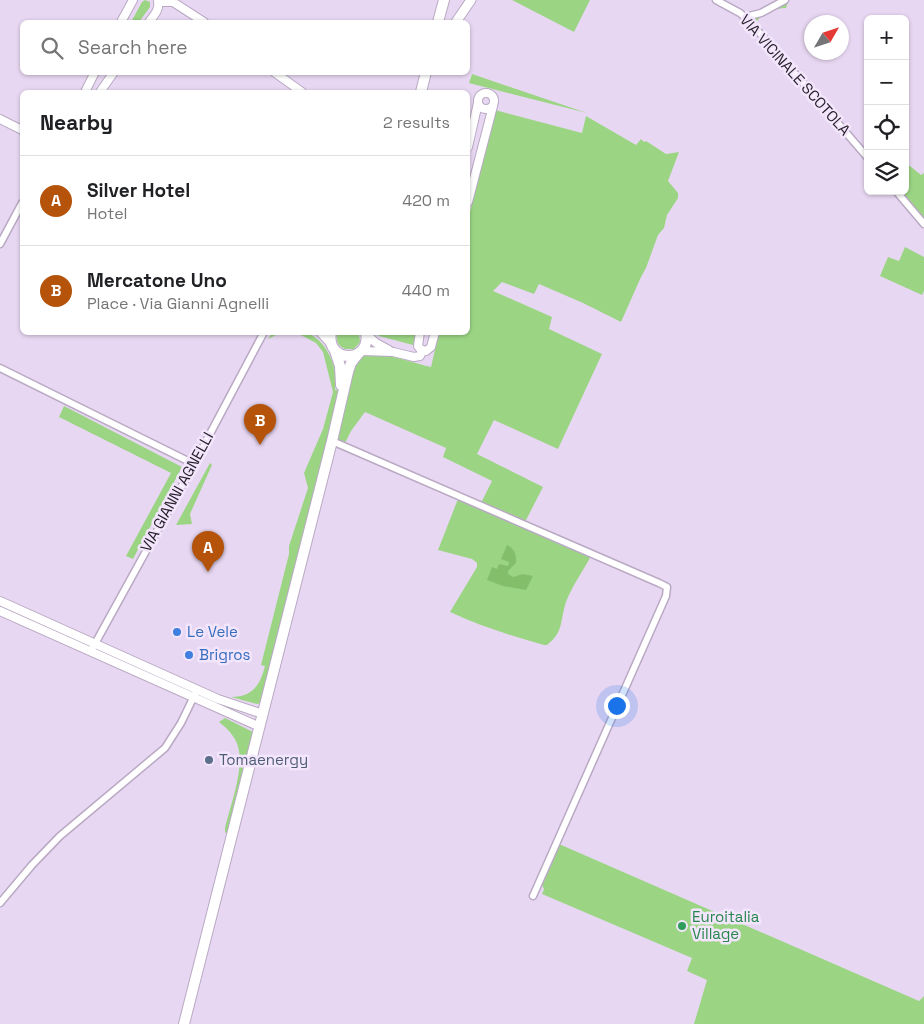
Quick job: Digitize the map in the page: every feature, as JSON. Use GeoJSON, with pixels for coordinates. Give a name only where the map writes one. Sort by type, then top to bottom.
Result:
{"type":"FeatureCollection","features":[{"type":"Feature","properties":{"kind":"main road"},"geometry":{"type":"LineString","coordinates":[[439,20],[444,0]]}},
{"type":"Feature","properties":{"kind":"main road"},"geometry":{"type":"LineString","coordinates":[[457,20],[471,0]]}},
{"type":"Feature","properties":{"kind":"main road"},"geometry":{"type":"LineString","coordinates":[[422,90],[425,75]]}},
{"type":"Feature","properties":{"kind":"main road"},"geometry":{"type":"LineString","coordinates":[[331,335],[332,346],[339,358],[341,401]]}},
{"type":"Feature","properties":{"kind":"main road"},"geometry":{"type":"LineString","coordinates":[[184,1024],[351,362],[366,344],[367,335]]}},
{"type":"Feature","properties":{"kind":"main road"},"geometry":{"type":"LineString","coordinates":[[332,346],[343,355],[352,356],[360,352]]}},
{"type":"Feature","properties":{"kind":"street"},"geometry":{"type":"LineString","coordinates":[[122,20],[133,0]]}},
{"type":"Feature","properties":{"kind":"street","name":"VIA VICINALE SCOTOLA"},"geometry":{"type":"LineString","coordinates":[[716,0],[745,17],[864,153]]}},
{"type":"Feature","properties":{"kind":"street"},"geometry":{"type":"LineString","coordinates":[[745,17],[762,13],[785,0]]}},
{"type":"Feature","properties":{"kind":"street"},"geometry":{"type":"LineString","coordinates":[[150,20],[157,11],[158,1],[174,2],[201,20]]}},
{"type":"Feature","properties":{"kind":"street"},"geometry":{"type":"LineString","coordinates":[[86,90],[94,75]]}},
{"type":"Feature","properties":{"kind":"street"},"geometry":{"type":"LineString","coordinates":[[101,90],[112,75]]}},
{"type":"Feature","properties":{"kind":"street"},"geometry":{"type":"LineString","coordinates":[[278,75],[299,90]]}},
{"type":"Feature","properties":{"kind":"street"},"geometry":{"type":"LineString","coordinates":[[470,138],[478,103],[481,96],[488,94],[494,98],[493,106],[471,176]]}},
{"type":"Feature","properties":{"kind":"street"},"geometry":{"type":"LineString","coordinates":[[478,103],[486,110],[493,106]]}},
{"type":"Feature","properties":{"kind":"street"},"geometry":{"type":"LineString","coordinates":[[0,119],[20,129]]}},
{"type":"Feature","properties":{"kind":"street"},"geometry":{"type":"LineString","coordinates":[[899,195],[924,224]]}},
{"type":"Feature","properties":{"kind":"street"},"geometry":{"type":"LineString","coordinates":[[0,244],[20,207]]}},
{"type":"Feature","properties":{"kind":"street","name":"VIA GIANNI AGNELLI"},"geometry":{"type":"LineString","coordinates":[[91,651],[262,335]]}},
{"type":"Feature","properties":{"kind":"street"},"geometry":{"type":"LineString","coordinates":[[323,335],[332,346]]}},
{"type":"Feature","properties":{"kind":"street"},"geometry":{"type":"LineString","coordinates":[[368,335],[376,343],[393,352]]}},
{"type":"Feature","properties":{"kind":"street"},"geometry":{"type":"LineString","coordinates":[[420,335],[418,346],[423,350]]}},
{"type":"Feature","properties":{"kind":"street"},"geometry":{"type":"LineString","coordinates":[[360,352],[393,352],[416,357],[420,356],[423,350],[431,347],[434,335]]}},
{"type":"Feature","properties":{"kind":"street"},"geometry":{"type":"LineString","coordinates":[[0,368],[194,464]]}},
{"type":"Feature","properties":{"kind":"street"},"geometry":{"type":"LineString","coordinates":[[332,441],[667,587],[666,596],[533,896]]}},
{"type":"Feature","properties":{"kind":"street"},"geometry":{"type":"LineString","coordinates":[[0,601],[197,690],[263,714]]}},
{"type":"Feature","properties":{"kind":"street"},"geometry":{"type":"LineString","coordinates":[[0,611],[260,727]]}},
{"type":"Feature","properties":{"kind":"street"},"geometry":{"type":"LineString","coordinates":[[157,681],[160,673]]}},
{"type":"Feature","properties":{"kind":"street"},"geometry":{"type":"LineString","coordinates":[[0,903],[32,865],[60,836],[165,748],[197,690]]}},
{"type":"Feature","properties":{"kind":"green space"},"geometry":{"type":"Polygon","coordinates":[[[145,0],[150,2],[150,7],[140,20],[132,20],[145,0]]]}},
{"type":"Feature","properties":{"kind":"green space"},"geometry":{"type":"Polygon","coordinates":[[[512,0],[590,0],[574,32],[512,0]]]}},
{"type":"Feature","properties":{"kind":"green space"},"geometry":{"type":"Polygon","coordinates":[[[788,2],[786,8],[769,12],[756,23],[864,149],[754,23],[755,19],[788,2]]]}},
{"type":"Feature","properties":{"kind":"green space"},"geometry":{"type":"Polygon","coordinates":[[[472,74],[587,113],[469,83],[472,74]]]}},
{"type":"Feature","properties":{"kind":"green space"},"geometry":{"type":"Polygon","coordinates":[[[495,110],[582,133],[586,116],[636,145],[641,139],[666,154],[679,152],[668,181],[678,193],[678,198],[667,215],[664,228],[658,235],[646,268],[621,322],[539,284],[534,294],[502,282],[493,291],[552,317],[549,329],[602,354],[558,449],[494,420],[477,454],[543,487],[525,522],[471,499],[482,501],[492,481],[443,457],[446,448],[365,412],[351,431],[345,443],[346,445],[337,440],[356,358],[373,354],[383,355],[431,367],[439,335],[470,335],[470,212],[495,110]]]}},
{"type":"Feature","properties":{"kind":"green space"},"geometry":{"type":"Polygon","coordinates":[[[909,165],[921,175],[924,173],[924,220],[902,195],[909,195],[909,165]]]}},
{"type":"Feature","properties":{"kind":"green space"},"geometry":{"type":"Polygon","coordinates":[[[905,247],[924,257],[924,291],[922,295],[880,276],[888,257],[899,261],[905,247]]]}},
{"type":"Feature","properties":{"kind":"green space"},"geometry":{"type":"Polygon","coordinates":[[[301,335],[310,335],[321,342],[326,349],[335,374],[335,390],[338,390],[329,434],[261,703],[257,704],[231,697],[245,695],[250,692],[261,679],[265,666],[261,665],[289,554],[289,546],[308,488],[304,473],[323,429],[333,392],[323,352],[316,343],[301,335]]]}},
{"type":"Feature","properties":{"kind":"green space"},"geometry":{"type":"Polygon","coordinates":[[[338,335],[359,335],[360,342],[354,349],[345,349],[338,342],[338,335]]]}},
{"type":"Feature","properties":{"kind":"green space"},"geometry":{"type":"Polygon","coordinates":[[[377,335],[416,335],[413,345],[377,335]]]}},
{"type":"Feature","properties":{"kind":"green space"},"geometry":{"type":"Polygon","coordinates":[[[64,406],[182,467],[133,559],[126,556],[171,473],[59,417],[64,406]]]}},
{"type":"Feature","properties":{"kind":"green space"},"geometry":{"type":"Polygon","coordinates":[[[210,463],[212,465],[190,514],[192,524],[176,525],[210,463]]]}},
{"type":"Feature","properties":{"kind":"green space"},"geometry":{"type":"Polygon","coordinates":[[[458,499],[591,556],[568,596],[559,630],[547,645],[496,630],[450,612],[477,567],[477,563],[472,559],[438,550],[458,499]]]}},
{"type":"Feature","properties":{"kind":"green space"},"geometry":{"type":"Polygon","coordinates":[[[507,545],[513,550],[516,560],[508,574],[513,577],[523,574],[533,576],[526,590],[503,586],[487,580],[492,567],[497,569],[499,564],[508,566],[509,562],[501,559],[507,545]]]}},
{"type":"Feature","properties":{"kind":"green space"},"geometry":{"type":"Polygon","coordinates":[[[225,718],[253,732],[227,834],[225,828],[238,779],[240,759],[238,746],[234,738],[219,722],[225,718]]]}},
{"type":"Feature","properties":{"kind":"green space","name":"Euroitalia Village"},"geometry":{"type":"Polygon","coordinates":[[[559,844],[919,1001],[924,996],[924,1024],[694,1024],[707,980],[687,971],[692,958],[542,894],[544,889],[541,883],[559,844]]]}},
{"type":"Feature","properties":{"kind":"place","name":"Mercatone Uno"},"geometry":{"type":"Point","coordinates":[260,445]}},
{"type":"Feature","properties":{"kind":"place","name":"Silver Hotel"},"geometry":{"type":"Point","coordinates":[208,572]}},
{"type":"Feature","properties":{"kind":"place","name":"Le Vele"},"geometry":{"type":"Point","coordinates":[177,632]}},
{"type":"Feature","properties":{"kind":"place","name":"Brigros"},"geometry":{"type":"Point","coordinates":[189,655]}},
{"type":"Feature","properties":{"kind":"place","name":"Tomaenergy"},"geometry":{"type":"Point","coordinates":[209,760]}},
{"type":"Feature","properties":{"kind":"place","name":"Euroitalia Village"},"geometry":{"type":"Point","coordinates":[682,926]}}]}
